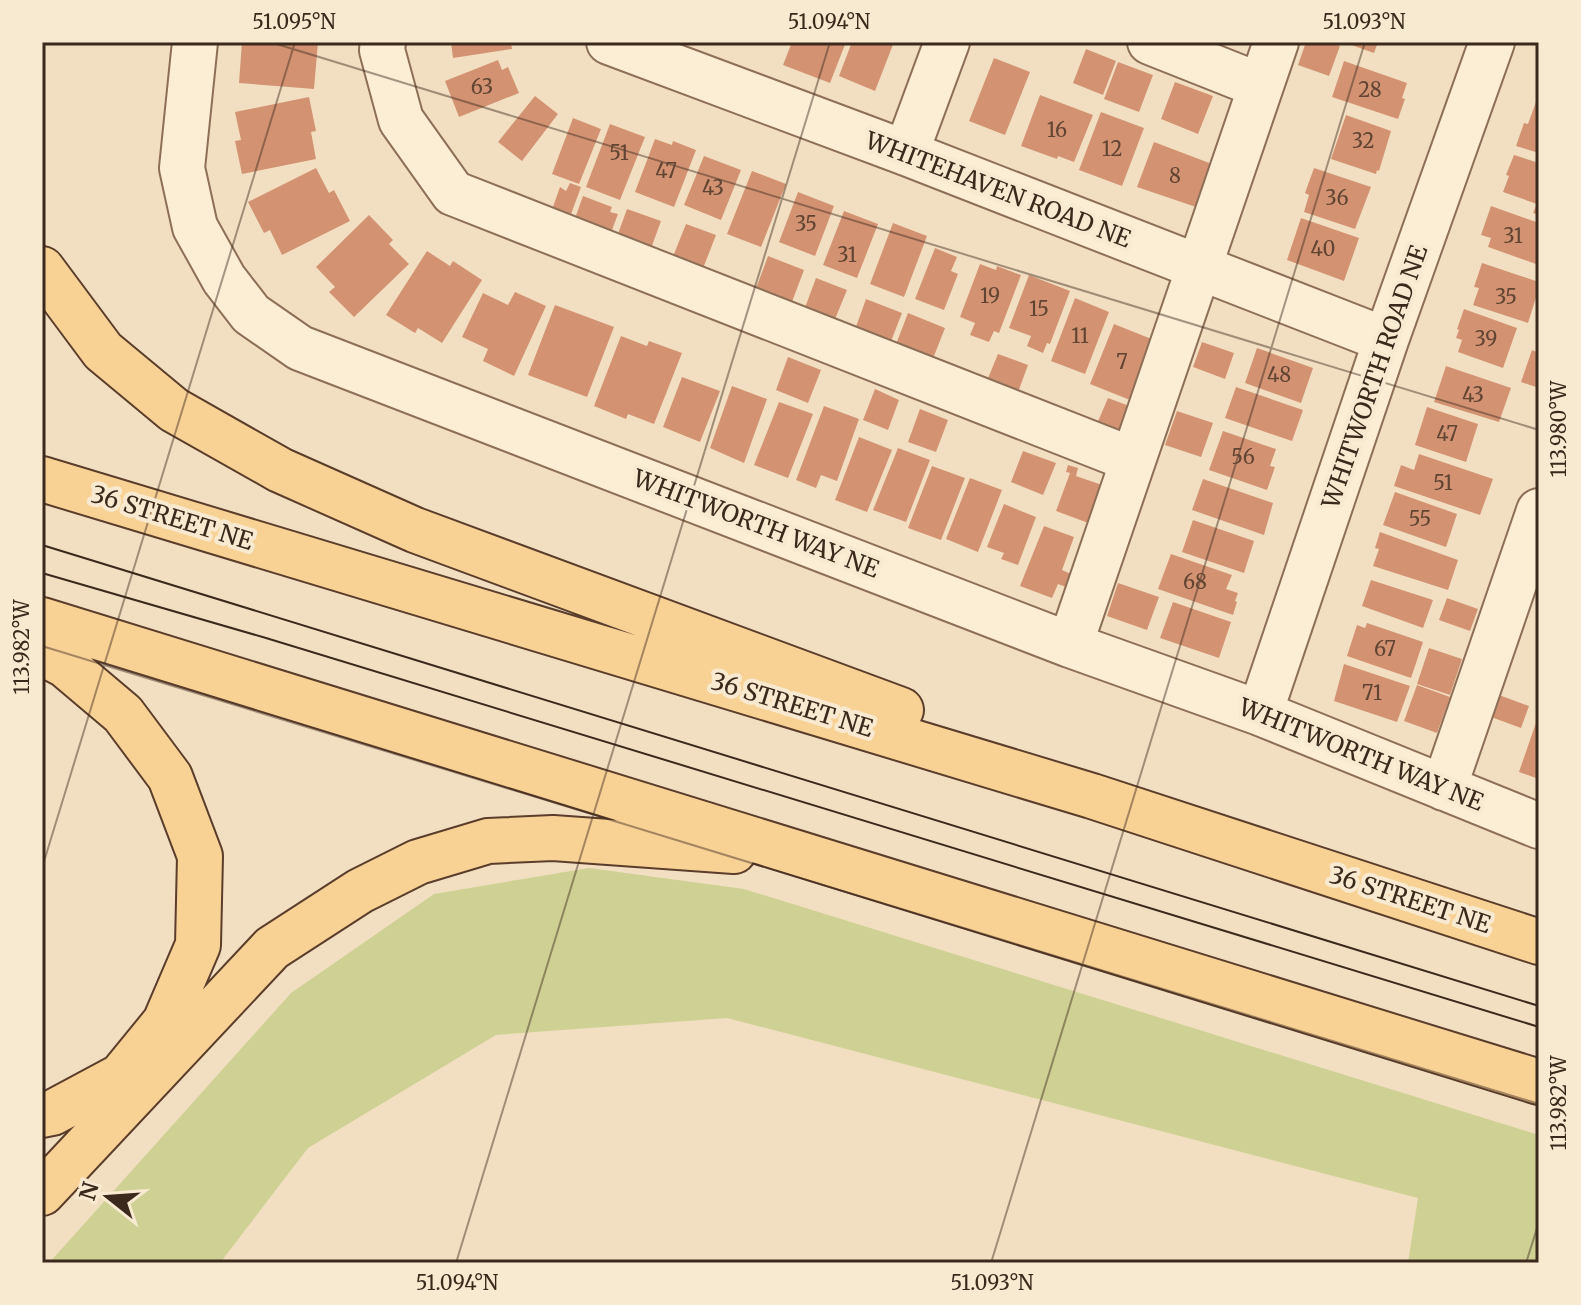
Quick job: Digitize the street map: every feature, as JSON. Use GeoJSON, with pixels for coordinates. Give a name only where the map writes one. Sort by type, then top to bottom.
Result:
{"type":"FeatureCollection","features":[{"type":"Feature","properties":{"kind":"main road"},"geometry":{"type":"LineString","coordinates":[[42,269],[103,351],[174,410],[280,470],[415,530],[1015,753],[1092,796]]}},
{"type":"Feature","properties":{"kind":"main road","name":"36 STREET NE"},"geometry":{"type":"LineString","coordinates":[[42,479],[1092,796],[1539,942]]}},
{"type":"Feature","properties":{"kind":"main road"},"geometry":{"type":"LineString","coordinates":[[42,620],[1539,1082]]}},
{"type":"Feature","properties":{"kind":"main road"},"geometry":{"type":"LineString","coordinates":[[42,653],[65,665],[123,714],[170,777],[200,856],[198,945],[165,1022],[121,1076],[52,1113],[42,1115]]}},
{"type":"Feature","properties":{"kind":"main road"},"geometry":{"type":"LineString","coordinates":[[42,1193],[272,948],[360,891],[418,862],[488,841],[553,838],[811,857]]}},
{"type":"Feature","properties":{"kind":"street","name":"WHITWORTH WAY NE"},"geometry":{"type":"LineString","coordinates":[[195,42],[182,168],[195,227],[224,279],[251,314],[300,348],[1070,645],[1260,713],[1539,826]]}},
{"type":"Feature","properties":{"kind":"street"},"geometry":{"type":"LineString","coordinates":[[383,42],[382,50],[401,120],[453,193],[1133,460]]}},
{"type":"Feature","properties":{"kind":"street","name":"WHITEHAVEN ROAD NE"},"geometry":{"type":"LineString","coordinates":[[609,42],[906,153],[1386,340]]}},
{"type":"Feature","properties":{"kind":"street"},"geometry":{"type":"LineString","coordinates":[[906,153],[947,42]]}},
{"type":"Feature","properties":{"kind":"street"},"geometry":{"type":"LineString","coordinates":[[1150,42],[1261,86]]}},
{"type":"Feature","properties":{"kind":"street"},"geometry":{"type":"LineString","coordinates":[[1070,645],[1276,42]]}},
{"type":"Feature","properties":{"kind":"street","name":"WHITWORTH ROAD NE"},"geometry":{"type":"LineString","coordinates":[[1260,713],[1386,340],[1492,42]]}},
{"type":"Feature","properties":{"kind":"street"},"geometry":{"type":"LineString","coordinates":[[1444,788],[1539,511]]}},
{"type":"Feature","properties":{"kind":"green space"},"geometry":{"type":"Polygon","coordinates":[[[589,868],[744,889],[1539,1135],[1539,1263],[1408,1263],[1418,1198],[727,1018],[496,1035],[308,1148],[220,1263],[49,1263],[291,993],[434,894],[589,868]]]}},
{"type":"Feature","properties":{"kind":"building"},"geometry":{"type":"Polygon","coordinates":[[[242,42],[318,42],[314,89],[239,83],[242,42]]]}},
{"type":"Feature","properties":{"kind":"building"},"geometry":{"type":"Polygon","coordinates":[[[451,42],[511,42],[512,49],[453,58],[451,42]]]}},
{"type":"Feature","properties":{"kind":"building"},"geometry":{"type":"Polygon","coordinates":[[[792,42],[846,42],[830,83],[783,65],[792,42]]]}},
{"type":"Feature","properties":{"kind":"building"},"geometry":{"type":"Polygon","coordinates":[[[852,42],[894,42],[875,91],[839,76],[852,42]]]}},
{"type":"Feature","properties":{"kind":"building"},"geometry":{"type":"Polygon","coordinates":[[[1306,42],[1329,42],[1340,46],[1329,76],[1298,65],[1306,42]]]}},
{"type":"Feature","properties":{"kind":"building"},"geometry":{"type":"Polygon","coordinates":[[[1343,42],[1378,42],[1374,53],[1343,42]]]}},
{"type":"Feature","properties":{"kind":"building"},"geometry":{"type":"Polygon","coordinates":[[[1086,49],[1116,61],[1103,95],[1073,83],[1086,49]]]}},
{"type":"Feature","properties":{"kind":"building"},"geometry":{"type":"Polygon","coordinates":[[[994,58],[1030,72],[1005,135],[969,121],[994,58]]]}},
{"type":"Feature","properties":{"kind":"building"},"geometry":{"type":"Polygon","coordinates":[[[498,60],[502,70],[508,67],[519,93],[459,117],[445,81],[498,60]]]}},
{"type":"Feature","properties":{"kind":"building"},"geometry":{"type":"Polygon","coordinates":[[[1344,61],[1407,83],[1398,119],[1332,97],[1344,61]]]}},
{"type":"Feature","properties":{"kind":"building"},"geometry":{"type":"Polygon","coordinates":[[[1118,62],[1153,75],[1139,112],[1104,99],[1118,62]]]}},
{"type":"Feature","properties":{"kind":"building"},"geometry":{"type":"Polygon","coordinates":[[[1175,82],[1213,96],[1198,134],[1161,119],[1175,82]]]}},
{"type":"Feature","properties":{"kind":"building"},"geometry":{"type":"Polygon","coordinates":[[[1040,95],[1093,115],[1074,162],[1021,146],[1040,95]]]}},
{"type":"Feature","properties":{"kind":"building"},"geometry":{"type":"Polygon","coordinates":[[[535,96],[558,114],[522,161],[498,142],[535,96]]]}},
{"type":"Feature","properties":{"kind":"building"},"geometry":{"type":"Polygon","coordinates":[[[309,97],[316,131],[311,132],[316,159],[242,174],[235,141],[241,140],[235,112],[309,97]]]}},
{"type":"Feature","properties":{"kind":"building"},"geometry":{"type":"Polygon","coordinates":[[[1539,100],[1539,153],[1516,146],[1539,100]]]}},
{"type":"Feature","properties":{"kind":"building"},"geometry":{"type":"Polygon","coordinates":[[[1101,112],[1144,128],[1122,186],[1079,170],[1101,112]]]}},
{"type":"Feature","properties":{"kind":"building"},"geometry":{"type":"Polygon","coordinates":[[[1346,115],[1391,131],[1376,174],[1331,159],[1346,115]]]}},
{"type":"Feature","properties":{"kind":"building"},"geometry":{"type":"Polygon","coordinates":[[[573,118],[601,129],[579,184],[552,174],[573,118]]]}},
{"type":"Feature","properties":{"kind":"building"},"geometry":{"type":"Polygon","coordinates":[[[610,124],[645,137],[620,200],[586,187],[610,124]]]}},
{"type":"Feature","properties":{"kind":"building"},"geometry":{"type":"Polygon","coordinates":[[[655,139],[672,145],[673,141],[696,150],[674,207],[635,192],[655,139]]]}},
{"type":"Feature","properties":{"kind":"building"},"geometry":{"type":"Polygon","coordinates":[[[1154,142],[1212,164],[1196,207],[1137,187],[1154,142]]]}},
{"type":"Feature","properties":{"kind":"building"},"geometry":{"type":"Polygon","coordinates":[[[1514,155],[1539,163],[1539,215],[1533,213],[1537,204],[1503,192],[1514,155]]]}},
{"type":"Feature","properties":{"kind":"building"},"geometry":{"type":"Polygon","coordinates":[[[704,156],[741,170],[721,220],[684,205],[704,156]]]}},
{"type":"Feature","properties":{"kind":"building"},"geometry":{"type":"Polygon","coordinates":[[[316,168],[329,193],[334,190],[350,221],[282,255],[270,230],[264,233],[248,202],[316,168]]]}},
{"type":"Feature","properties":{"kind":"building"},"geometry":{"type":"Polygon","coordinates":[[[1314,168],[1371,187],[1355,229],[1304,212],[1309,195],[1305,193],[1314,168]]]}},
{"type":"Feature","properties":{"kind":"building"},"geometry":{"type":"Polygon","coordinates":[[[752,171],[786,184],[761,247],[727,234],[752,171]]]}},
{"type":"Feature","properties":{"kind":"building"},"geometry":{"type":"Polygon","coordinates":[[[570,183],[581,187],[567,225],[549,218],[560,187],[566,191],[570,183]]]}},
{"type":"Feature","properties":{"kind":"building"},"geometry":{"type":"Polygon","coordinates":[[[798,192],[834,206],[815,256],[779,242],[798,192]]]}},
{"type":"Feature","properties":{"kind":"building"},"geometry":{"type":"Polygon","coordinates":[[[583,196],[612,207],[610,212],[618,214],[609,238],[573,224],[583,196]]]}},
{"type":"Feature","properties":{"kind":"building"},"geometry":{"type":"Polygon","coordinates":[[[1491,206],[1539,223],[1536,264],[1488,247],[1491,238],[1481,235],[1491,206]]]}},
{"type":"Feature","properties":{"kind":"building"},"geometry":{"type":"Polygon","coordinates":[[[627,209],[661,221],[649,254],[615,242],[627,209]]]}},
{"type":"Feature","properties":{"kind":"building"},"geometry":{"type":"Polygon","coordinates":[[[844,211],[878,224],[857,278],[823,265],[844,211]]]}},
{"type":"Feature","properties":{"kind":"building"},"geometry":{"type":"Polygon","coordinates":[[[369,215],[393,240],[389,244],[409,264],[354,317],[329,292],[335,287],[316,267],[369,215]]]}},
{"type":"Feature","properties":{"kind":"building"},"geometry":{"type":"Polygon","coordinates":[[[1301,218],[1359,238],[1344,281],[1287,260],[1301,218]]]}},
{"type":"Feature","properties":{"kind":"building"},"geometry":{"type":"Polygon","coordinates":[[[893,223],[927,236],[904,297],[870,284],[893,223]]]}},
{"type":"Feature","properties":{"kind":"building"},"geometry":{"type":"Polygon","coordinates":[[[686,224],[716,235],[702,271],[672,259],[686,224]]]}},
{"type":"Feature","properties":{"kind":"building"},"geometry":{"type":"Polygon","coordinates":[[[935,248],[957,257],[951,271],[958,274],[944,310],[915,299],[935,248]]]}},
{"type":"Feature","properties":{"kind":"building"},"geometry":{"type":"Polygon","coordinates":[[[427,251],[450,266],[453,261],[482,280],[442,343],[418,328],[415,333],[386,315],[427,251]]]}},
{"type":"Feature","properties":{"kind":"building"},"geometry":{"type":"Polygon","coordinates":[[[768,256],[804,270],[790,307],[754,294],[768,256]]]}},
{"type":"Feature","properties":{"kind":"building"},"geometry":{"type":"Polygon","coordinates":[[[1482,263],[1539,282],[1528,323],[1473,305],[1479,288],[1474,287],[1482,263]]]}},
{"type":"Feature","properties":{"kind":"building"},"geometry":{"type":"Polygon","coordinates":[[[980,264],[996,270],[997,266],[1021,275],[999,333],[994,331],[989,342],[970,335],[975,323],[960,317],[980,264]]]}},
{"type":"Feature","properties":{"kind":"building"},"geometry":{"type":"Polygon","coordinates":[[[1029,275],[1070,291],[1050,344],[1047,343],[1043,353],[1027,346],[1031,336],[1009,328],[1029,275]]]}},
{"type":"Feature","properties":{"kind":"building"},"geometry":{"type":"Polygon","coordinates":[[[816,278],[847,290],[833,324],[803,313],[816,278]]]}},
{"type":"Feature","properties":{"kind":"building"},"geometry":{"type":"Polygon","coordinates":[[[515,292],[546,306],[514,376],[483,361],[488,349],[462,337],[483,293],[508,305],[515,292]]]}},
{"type":"Feature","properties":{"kind":"building"},"geometry":{"type":"Polygon","coordinates":[[[1075,298],[1109,312],[1085,374],[1051,361],[1075,298]]]}},
{"type":"Feature","properties":{"kind":"building"},"geometry":{"type":"Polygon","coordinates":[[[866,299],[902,313],[888,349],[853,335],[866,299]]]}},
{"type":"Feature","properties":{"kind":"building"},"geometry":{"type":"Polygon","coordinates":[[[555,305],[614,327],[587,397],[528,375],[555,305]]]}},
{"type":"Feature","properties":{"kind":"building"},"geometry":{"type":"Polygon","coordinates":[[[1464,309],[1517,328],[1503,368],[1458,352],[1462,340],[1456,338],[1457,329],[1464,309]]]}},
{"type":"Feature","properties":{"kind":"building"},"geometry":{"type":"Polygon","coordinates":[[[908,313],[945,328],[932,361],[895,347],[908,313]]]}},
{"type":"Feature","properties":{"kind":"building"},"geometry":{"type":"Polygon","coordinates":[[[1114,324],[1154,340],[1130,400],[1090,384],[1114,324]]]}},
{"type":"Feature","properties":{"kind":"building"},"geometry":{"type":"Polygon","coordinates":[[[621,336],[647,346],[649,341],[682,353],[654,424],[628,414],[626,419],[594,406],[621,336]]]}},
{"type":"Feature","properties":{"kind":"building"},"geometry":{"type":"Polygon","coordinates":[[[1202,342],[1234,353],[1225,379],[1193,367],[1202,342]]]}},
{"type":"Feature","properties":{"kind":"building"},"geometry":{"type":"Polygon","coordinates":[[[1257,348],[1313,368],[1301,403],[1245,383],[1257,348]]]}},
{"type":"Feature","properties":{"kind":"building"},"geometry":{"type":"Polygon","coordinates":[[[1532,350],[1539,353],[1539,388],[1521,382],[1532,350]]]}},
{"type":"Feature","properties":{"kind":"building"},"geometry":{"type":"Polygon","coordinates":[[[998,354],[1028,365],[1017,395],[986,383],[998,354]]]}},
{"type":"Feature","properties":{"kind":"building"},"geometry":{"type":"Polygon","coordinates":[[[788,357],[821,370],[808,403],[776,390],[788,357]]]}},
{"type":"Feature","properties":{"kind":"building"},"geometry":{"type":"Polygon","coordinates":[[[1446,366],[1511,388],[1499,422],[1434,402],[1446,366]]]}},
{"type":"Feature","properties":{"kind":"building"},"geometry":{"type":"Polygon","coordinates":[[[682,377],[720,391],[700,442],[663,427],[682,377]]]}},
{"type":"Feature","properties":{"kind":"building"},"geometry":{"type":"Polygon","coordinates":[[[732,386],[767,399],[744,463],[710,448],[732,386]]]}},
{"type":"Feature","properties":{"kind":"building"},"geometry":{"type":"Polygon","coordinates":[[[1236,387],[1303,410],[1292,441],[1225,418],[1236,387]]]}},
{"type":"Feature","properties":{"kind":"building"},"geometry":{"type":"Polygon","coordinates":[[[875,389],[899,400],[888,430],[863,420],[875,389]]]}},
{"type":"Feature","properties":{"kind":"building"},"geometry":{"type":"Polygon","coordinates":[[[1108,398],[1132,407],[1121,436],[1096,426],[1108,398]]]}},
{"type":"Feature","properties":{"kind":"building"},"geometry":{"type":"Polygon","coordinates":[[[779,402],[813,414],[788,478],[754,465],[779,402]]]}},
{"type":"Feature","properties":{"kind":"building"},"geometry":{"type":"Polygon","coordinates":[[[824,406],[859,419],[837,481],[821,475],[816,488],[796,480],[824,406]]]}},
{"type":"Feature","properties":{"kind":"building"},"geometry":{"type":"Polygon","coordinates":[[[1427,407],[1478,424],[1466,462],[1415,445],[1427,407]]]}},
{"type":"Feature","properties":{"kind":"building"},"geometry":{"type":"Polygon","coordinates":[[[920,409],[948,420],[936,452],[908,442],[920,409]]]}},
{"type":"Feature","properties":{"kind":"building"},"geometry":{"type":"Polygon","coordinates":[[[1177,411],[1213,423],[1201,457],[1165,445],[1177,411]]]}},
{"type":"Feature","properties":{"kind":"building"},"geometry":{"type":"Polygon","coordinates":[[[1223,431],[1276,449],[1270,466],[1275,467],[1267,490],[1209,470],[1223,431]]]}},
{"type":"Feature","properties":{"kind":"building"},"geometry":{"type":"Polygon","coordinates":[[[859,437],[892,450],[867,512],[835,500],[859,437]]]}},
{"type":"Feature","properties":{"kind":"building"},"geometry":{"type":"Polygon","coordinates":[[[898,448],[930,460],[906,522],[873,510],[898,448]]]}},
{"type":"Feature","properties":{"kind":"building"},"geometry":{"type":"Polygon","coordinates":[[[1023,451],[1056,463],[1043,495],[1011,482],[1023,451]]]}},
{"type":"Feature","properties":{"kind":"building"},"geometry":{"type":"Polygon","coordinates":[[[1419,454],[1493,479],[1480,515],[1394,486],[1401,465],[1414,470],[1419,454]]]}},
{"type":"Feature","properties":{"kind":"building"},"geometry":{"type":"Polygon","coordinates":[[[1068,465],[1078,468],[1076,476],[1105,486],[1091,524],[1056,511],[1070,473],[1066,472],[1068,465]]]}},
{"type":"Feature","properties":{"kind":"building"},"geometry":{"type":"Polygon","coordinates":[[[932,466],[965,478],[941,540],[908,528],[932,466]]]}},
{"type":"Feature","properties":{"kind":"building"},"geometry":{"type":"Polygon","coordinates":[[[970,478],[1002,490],[978,552],[946,539],[970,478]]]}},
{"type":"Feature","properties":{"kind":"building"},"geometry":{"type":"Polygon","coordinates":[[[1203,479],[1273,503],[1264,535],[1192,510],[1203,479]]]}},
{"type":"Feature","properties":{"kind":"building"},"geometry":{"type":"Polygon","coordinates":[[[1395,492],[1457,514],[1446,547],[1383,525],[1395,492]]]}},
{"type":"Feature","properties":{"kind":"building"},"geometry":{"type":"Polygon","coordinates":[[[1004,504],[1036,517],[1018,565],[1001,559],[1004,553],[987,547],[1004,504]]]}},
{"type":"Feature","properties":{"kind":"building"},"geometry":{"type":"Polygon","coordinates":[[[1193,520],[1254,541],[1244,573],[1182,552],[1193,520]]]}},
{"type":"Feature","properties":{"kind":"building"},"geometry":{"type":"Polygon","coordinates":[[[1044,526],[1074,537],[1062,570],[1071,574],[1066,587],[1058,584],[1052,598],[1020,586],[1044,526]]]}},
{"type":"Feature","properties":{"kind":"building"},"geometry":{"type":"Polygon","coordinates":[[[1380,532],[1458,560],[1448,590],[1373,566],[1379,549],[1375,548],[1380,532]]]}},
{"type":"Feature","properties":{"kind":"building"},"geometry":{"type":"Polygon","coordinates":[[[1171,554],[1232,575],[1226,589],[1238,593],[1233,615],[1158,589],[1171,554]]]}},
{"type":"Feature","properties":{"kind":"building"},"geometry":{"type":"Polygon","coordinates":[[[1371,580],[1433,600],[1423,628],[1362,606],[1371,580]]]}},
{"type":"Feature","properties":{"kind":"building"},"geometry":{"type":"Polygon","coordinates":[[[1118,583],[1159,597],[1147,630],[1107,616],[1118,583]]]}},
{"type":"Feature","properties":{"kind":"building"},"geometry":{"type":"Polygon","coordinates":[[[1447,598],[1478,609],[1470,631],[1439,620],[1447,598]]]}},
{"type":"Feature","properties":{"kind":"building"},"geometry":{"type":"Polygon","coordinates":[[[1173,602],[1231,622],[1219,658],[1160,638],[1173,602]]]}},
{"type":"Feature","properties":{"kind":"building"},"geometry":{"type":"Polygon","coordinates":[[[1367,623],[1423,642],[1411,678],[1347,656],[1357,625],[1365,628],[1367,623]]]}},
{"type":"Feature","properties":{"kind":"building"},"geometry":{"type":"Polygon","coordinates":[[[1429,648],[1462,659],[1450,695],[1417,684],[1429,648]]]}},
{"type":"Feature","properties":{"kind":"building"},"geometry":{"type":"Polygon","coordinates":[[[1344,664],[1410,686],[1397,722],[1334,701],[1344,664]]]}},
{"type":"Feature","properties":{"kind":"building"},"geometry":{"type":"Polygon","coordinates":[[[1417,685],[1450,697],[1437,733],[1404,721],[1417,685]]]}},
{"type":"Feature","properties":{"kind":"building"},"geometry":{"type":"Polygon","coordinates":[[[1499,695],[1529,706],[1521,728],[1491,717],[1499,695]]]}},
{"type":"Feature","properties":{"kind":"building"},"geometry":{"type":"Polygon","coordinates":[[[1539,714],[1539,779],[1519,772],[1539,714]]]}},
{"type":"Feature","properties":{"kind":"tram line"},"geometry":{"type":"LineString","coordinates":[[42,545],[1539,1006]]}},
{"type":"Feature","properties":{"kind":"tram line"},"geometry":{"type":"LineString","coordinates":[[42,573],[266,638],[1539,1027]]}}]}
